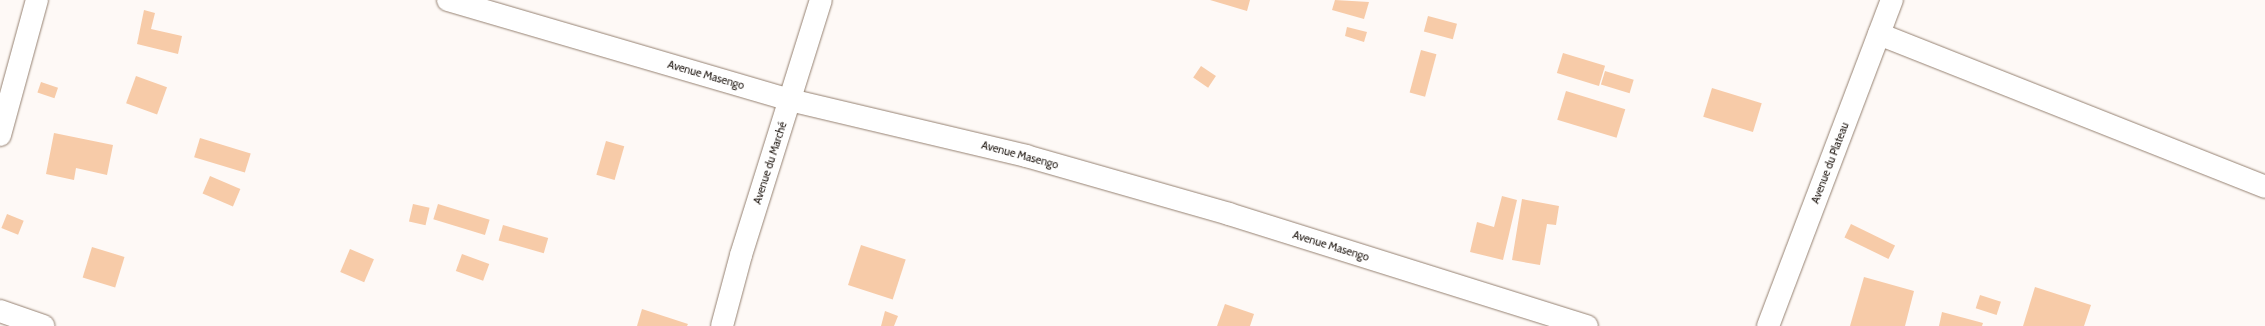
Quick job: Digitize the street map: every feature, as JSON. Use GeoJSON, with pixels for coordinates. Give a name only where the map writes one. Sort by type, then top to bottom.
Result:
{"type":"FeatureCollection","features":[{"type":"Feature","properties":{"kind":"street"},"geometry":{"type":"LineString","coordinates":[[0,135],[37,0]]}},
{"type":"Feature","properties":{"kind":"street","name":"Avenue Masengo"},"geometry":{"type":"LineString","coordinates":[[448,0],[790,100],[1034,158],[1229,214],[1587,326]]}},
{"type":"Feature","properties":{"kind":"street","name":"Avenue du Marché"},"geometry":{"type":"LineString","coordinates":[[722,326],[821,0]]}},
{"type":"Feature","properties":{"kind":"street","name":"Avenue du Plateau"},"geometry":{"type":"LineString","coordinates":[[1768,326],[1892,0]]}},
{"type":"Feature","properties":{"kind":"street"},"geometry":{"type":"LineString","coordinates":[[1879,34],[2265,187]]}},
{"type":"Feature","properties":{"kind":"street"},"geometry":{"type":"LineString","coordinates":[[0,311],[43,326]]}},
{"type":"Feature","properties":{"kind":"building"},"geometry":{"type":"Polygon","coordinates":[[[1210,0],[1250,0],[1247,11],[1210,0]]]}},
{"type":"Feature","properties":{"kind":"building"},"geometry":{"type":"Polygon","coordinates":[[[1335,0],[1369,2],[1364,19],[1332,10],[1335,0]]]}},
{"type":"Feature","properties":{"kind":"building"},"geometry":{"type":"Polygon","coordinates":[[[144,10],[155,13],[151,29],[182,36],[178,54],[137,44],[144,10]]]}},
{"type":"Feature","properties":{"kind":"building"},"geometry":{"type":"Polygon","coordinates":[[[1428,16],[1457,24],[1453,39],[1424,31],[1428,16]]]}},
{"type":"Feature","properties":{"kind":"building"},"geometry":{"type":"Polygon","coordinates":[[[1347,27],[1367,32],[1364,42],[1345,36],[1347,27]]]}},
{"type":"Feature","properties":{"kind":"building"},"geometry":{"type":"Polygon","coordinates":[[[1421,50],[1436,54],[1425,97],[1410,93],[1421,50]]]}},
{"type":"Feature","properties":{"kind":"building"},"geometry":{"type":"Polygon","coordinates":[[[1563,53],[1605,66],[1599,86],[1557,73],[1563,53]]]}},
{"type":"Feature","properties":{"kind":"building"},"geometry":{"type":"Polygon","coordinates":[[[1201,66],[1216,76],[1208,88],[1193,78],[1201,66]]]}},
{"type":"Feature","properties":{"kind":"building"},"geometry":{"type":"Polygon","coordinates":[[[1605,71],[1634,80],[1630,93],[1601,84],[1605,71]]]}},
{"type":"Feature","properties":{"kind":"building"},"geometry":{"type":"Polygon","coordinates":[[[136,76],[167,87],[157,115],[126,103],[136,76]]]}},
{"type":"Feature","properties":{"kind":"building"},"geometry":{"type":"Polygon","coordinates":[[[41,82],[58,88],[54,98],[37,92],[41,82]]]}},
{"type":"Feature","properties":{"kind":"building"},"geometry":{"type":"Polygon","coordinates":[[[1712,88],[1762,103],[1753,132],[1703,117],[1712,88]]]}},
{"type":"Feature","properties":{"kind":"building"},"geometry":{"type":"Polygon","coordinates":[[[1566,91],[1625,109],[1617,138],[1557,120],[1566,91]]]}},
{"type":"Feature","properties":{"kind":"building"},"geometry":{"type":"Polygon","coordinates":[[[54,133],[113,145],[107,175],[76,168],[74,180],[46,174],[54,133]]]}},
{"type":"Feature","properties":{"kind":"building"},"geometry":{"type":"Polygon","coordinates":[[[200,138],[251,153],[245,173],[194,157],[200,138]]]}},
{"type":"Feature","properties":{"kind":"building"},"geometry":{"type":"Polygon","coordinates":[[[606,141],[624,146],[615,180],[596,175],[606,141]]]}},
{"type":"Feature","properties":{"kind":"building"},"geometry":{"type":"Polygon","coordinates":[[[210,176],[240,189],[233,206],[203,193],[210,176]]]}},
{"type":"Feature","properties":{"kind":"building"},"geometry":{"type":"Polygon","coordinates":[[[1502,196],[1517,200],[1503,260],[1470,252],[1477,222],[1494,227],[1502,196]]]}},
{"type":"Feature","properties":{"kind":"building"},"geometry":{"type":"Polygon","coordinates":[[[1522,199],[1559,206],[1556,225],[1547,224],[1540,265],[1512,260],[1522,199]]]}},
{"type":"Feature","properties":{"kind":"building"},"geometry":{"type":"Polygon","coordinates":[[[413,204],[430,208],[426,225],[409,222],[413,204]]]}},
{"type":"Feature","properties":{"kind":"building"},"geometry":{"type":"Polygon","coordinates":[[[438,204],[490,220],[485,235],[433,219],[438,204]]]}},
{"type":"Feature","properties":{"kind":"building"},"geometry":{"type":"Polygon","coordinates":[[[7,214],[24,221],[18,235],[1,228],[7,214]]]}},
{"type":"Feature","properties":{"kind":"building"},"geometry":{"type":"Polygon","coordinates":[[[1851,224],[1895,245],[1888,259],[1844,237],[1851,224]]]}},
{"type":"Feature","properties":{"kind":"building"},"geometry":{"type":"Polygon","coordinates":[[[503,225],[548,238],[544,253],[499,240],[503,225]]]}},
{"type":"Feature","properties":{"kind":"building"},"geometry":{"type":"Polygon","coordinates":[[[861,245],[906,260],[893,299],[848,285],[861,245]]]}},
{"type":"Feature","properties":{"kind":"building"},"geometry":{"type":"Polygon","coordinates":[[[92,247],[125,257],[115,288],[83,278],[92,247]]]}},
{"type":"Feature","properties":{"kind":"building"},"geometry":{"type":"Polygon","coordinates":[[[350,249],[374,259],[364,282],[340,272],[350,249]]]}},
{"type":"Feature","properties":{"kind":"building"},"geometry":{"type":"Polygon","coordinates":[[[462,254],[489,264],[483,281],[456,271],[462,254]]]}},
{"type":"Feature","properties":{"kind":"building"},"geometry":{"type":"Polygon","coordinates":[[[1864,277],[1914,291],[1905,326],[1850,326],[1864,277]]]}},
{"type":"Feature","properties":{"kind":"building"},"geometry":{"type":"Polygon","coordinates":[[[2035,287],[2091,305],[2084,326],[2023,326],[2035,287]]]}},
{"type":"Feature","properties":{"kind":"building"},"geometry":{"type":"Polygon","coordinates":[[[1980,295],[2001,302],[1997,315],[1976,308],[1980,295]]]}},
{"type":"Feature","properties":{"kind":"building"},"geometry":{"type":"Polygon","coordinates":[[[1225,304],[1254,314],[1250,326],[1217,326],[1225,304]]]}},
{"type":"Feature","properties":{"kind":"building"},"geometry":{"type":"Polygon","coordinates":[[[642,309],[688,324],[687,326],[637,326],[642,309]]]}},
{"type":"Feature","properties":{"kind":"building"},"geometry":{"type":"Polygon","coordinates":[[[885,311],[898,316],[894,326],[881,326],[885,311]]]}},
{"type":"Feature","properties":{"kind":"building"},"geometry":{"type":"Polygon","coordinates":[[[1942,312],[1983,323],[1982,326],[1939,326],[1942,312]]]}}]}
